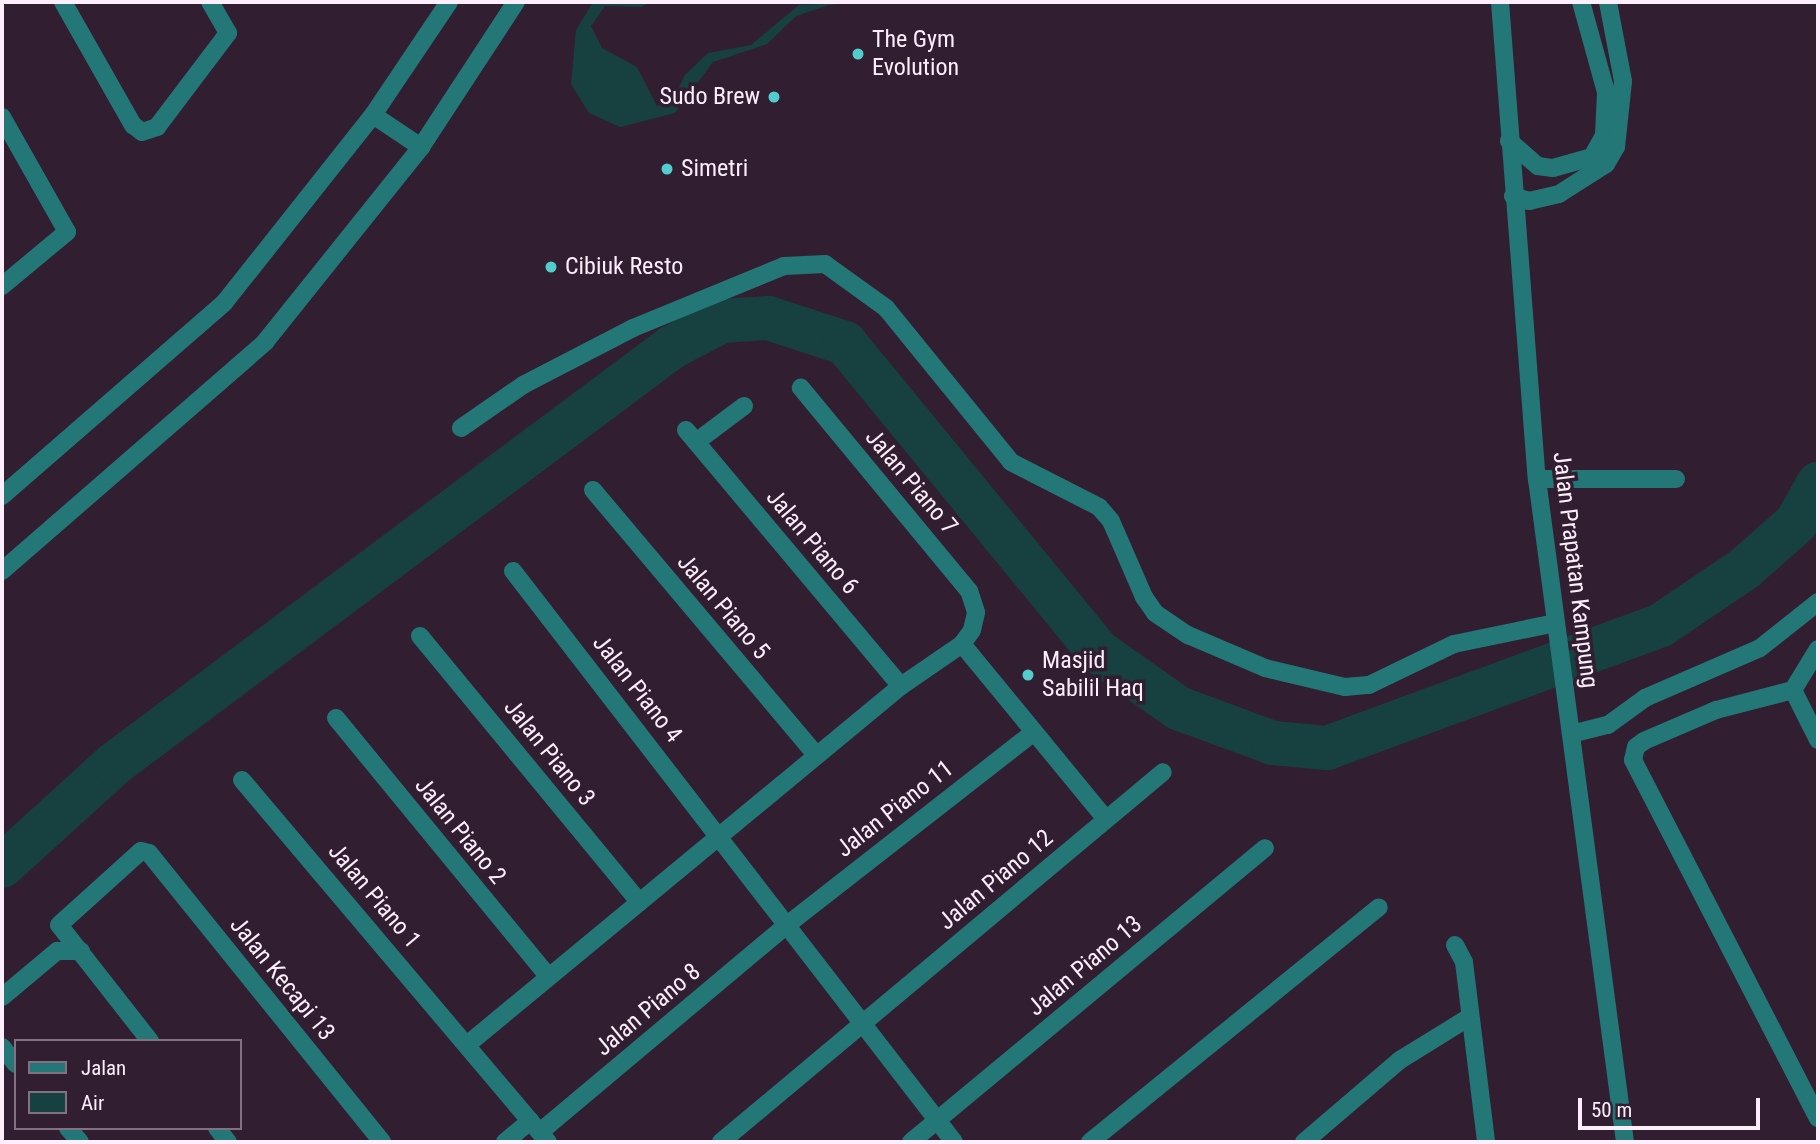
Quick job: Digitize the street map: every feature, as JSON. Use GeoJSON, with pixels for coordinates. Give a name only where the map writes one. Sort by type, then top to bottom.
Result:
{"type":"FeatureCollection","features":[{"type":"Feature","properties":{"kind":"street"},"geometry":{"type":"LineString","coordinates":[[63,2],[133,125],[142,132],[157,127],[228,33],[210,2]]}},
{"type":"Feature","properties":{"kind":"street"},"geometry":{"type":"LineString","coordinates":[[2,496],[225,303],[373,115],[449,2]]}},
{"type":"Feature","properties":{"kind":"street"},"geometry":{"type":"LineString","coordinates":[[2,571],[265,342],[421,147],[516,2]]}},
{"type":"Feature","properties":{"kind":"street","name":"Jalan Prapatan Kampung"},"geometry":{"type":"LineString","coordinates":[[1500,2],[1537,480],[1625,1142]]}},
{"type":"Feature","properties":{"kind":"street"},"geometry":{"type":"LineString","coordinates":[[1509,141],[1538,166],[1553,168],[1592,157],[1604,135],[1606,92],[1581,2]]}},
{"type":"Feature","properties":{"kind":"street"},"geometry":{"type":"LineString","coordinates":[[1514,197],[1529,201],[1580,184],[1606,164],[1616,147],[1623,82],[1608,2]]}},
{"type":"Feature","properties":{"kind":"street"},"geometry":{"type":"LineString","coordinates":[[373,115],[421,147]]}},
{"type":"Feature","properties":{"kind":"street"},"geometry":{"type":"LineString","coordinates":[[2,117],[68,232],[2,286]]}},
{"type":"Feature","properties":{"kind":"street"},"geometry":{"type":"LineString","coordinates":[[461,428],[523,385],[633,328],[783,266],[825,264],[886,309],[1011,463],[1100,506],[1144,597],[1155,613],[1188,635],[1265,668],[1345,687],[1369,685],[1454,644],[1555,625]]}},
{"type":"Feature","properties":{"kind":"street","name":"Jalan Piano 7"},"geometry":{"type":"LineString","coordinates":[[801,388],[969,591],[976,611],[972,630],[962,644]]}},
{"type":"Feature","properties":{"kind":"street","name":"Jalan Piano 6"},"geometry":{"type":"LineString","coordinates":[[744,406],[691,436],[901,686]]}},
{"type":"Feature","properties":{"kind":"street"},"geometry":{"type":"LineString","coordinates":[[1537,480],[1676,479]]}},
{"type":"Feature","properties":{"kind":"street","name":"Jalan Piano 5"},"geometry":{"type":"LineString","coordinates":[[593,490],[816,755]]}},
{"type":"Feature","properties":{"kind":"street","name":"Jalan Piano 4"},"geometry":{"type":"LineString","coordinates":[[513,571],[723,837],[860,1024],[953,1141]]}},
{"type":"Feature","properties":{"kind":"street"},"geometry":{"type":"LineString","coordinates":[[1571,734],[1608,725],[1645,698],[1760,648],[1818,602]]}},
{"type":"Feature","properties":{"kind":"street","name":"Jalan Piano 3"},"geometry":{"type":"LineString","coordinates":[[421,636],[639,902]]}},
{"type":"Feature","properties":{"kind":"street"},"geometry":{"type":"LineString","coordinates":[[468,1044],[547,975],[723,837],[816,755],[901,686],[962,644],[1107,819]]}},
{"type":"Feature","properties":{"kind":"street"},"geometry":{"type":"LineString","coordinates":[[1818,649],[1793,690],[1716,710],[1644,741],[1636,747],[1633,760],[1818,1118]]}},
{"type":"Feature","properties":{"kind":"street"},"geometry":{"type":"LineString","coordinates":[[1793,690],[1818,740]]}},
{"type":"Feature","properties":{"kind":"street","name":"Jalan Piano 2"},"geometry":{"type":"LineString","coordinates":[[336,718],[547,975]]}},
{"type":"Feature","properties":{"kind":"street","name":"Jalan Piano 11"},"geometry":{"type":"LineString","coordinates":[[787,925],[1034,732]]}},
{"type":"Feature","properties":{"kind":"street","name":"Jalan Piano 12"},"geometry":{"type":"LineString","coordinates":[[721,1142],[1163,772]]}},
{"type":"Feature","properties":{"kind":"street","name":"Jalan Piano 1"},"geometry":{"type":"LineString","coordinates":[[242,780],[468,1044],[539,1132]]}},
{"type":"Feature","properties":{"kind":"street","name":"Jalan Piano 13"},"geometry":{"type":"LineString","coordinates":[[911,1142],[1265,848]]}},
{"type":"Feature","properties":{"kind":"street","name":"Jalan Kecapi 13"},"geometry":{"type":"LineString","coordinates":[[81,951],[60,920],[141,851],[149,853],[382,1142]]}},
{"type":"Feature","properties":{"kind":"street"},"geometry":{"type":"LineString","coordinates":[[1090,1142],[1379,906]]}},
{"type":"Feature","properties":{"kind":"street","name":"Jalan Piano 8"},"geometry":{"type":"LineString","coordinates":[[505,1142],[539,1132],[787,925]]}},
{"type":"Feature","properties":{"kind":"street"},"geometry":{"type":"LineString","coordinates":[[1455,945],[1464,962],[1468,1018],[1485,1142]]}},
{"type":"Feature","properties":{"kind":"street"},"geometry":{"type":"LineString","coordinates":[[2,997],[57,951],[81,951],[148,1039]]}},
{"type":"Feature","properties":{"kind":"street"},"geometry":{"type":"LineString","coordinates":[[1304,1142],[1400,1060],[1468,1018]]}},
{"type":"Feature","properties":{"kind":"street"},"geometry":{"type":"LineString","coordinates":[[2,1047],[14,1062]]}},
{"type":"Feature","properties":{"kind":"water"},"geometry":{"type":"Polygon","coordinates":[[[593,2],[650,2],[641,7],[605,6],[591,26],[602,48],[637,67],[657,106],[672,101],[685,75],[708,53],[751,45],[799,5],[857,2],[829,5],[796,16],[767,44],[713,62],[675,113],[620,127],[589,113],[571,84],[576,30],[593,2]]]}},
{"type":"Feature","properties":{"kind":"waterway"},"geometry":{"type":"LineString","coordinates":[[2,866],[114,764],[672,347],[722,321],[768,318],[845,343],[1099,652],[1178,708],[1273,743],[1327,748],[1661,625],[1744,569],[1796,523],[1818,484]]}},
{"type":"Feature","properties":{"kind":"place","name":"The Gym Evolution"},"geometry":{"type":"Point","coordinates":[858,54]}},
{"type":"Feature","properties":{"kind":"place","name":"Sudo Brew"},"geometry":{"type":"Point","coordinates":[774,97]}},
{"type":"Feature","properties":{"kind":"place","name":"Simetri"},"geometry":{"type":"Point","coordinates":[667,169]}},
{"type":"Feature","properties":{"kind":"place","name":"Cibiuk Resto"},"geometry":{"type":"Point","coordinates":[551,267]}},
{"type":"Feature","properties":{"kind":"place","name":"Masjid Sabilil Haq"},"geometry":{"type":"Point","coordinates":[1028,675]}}]}
